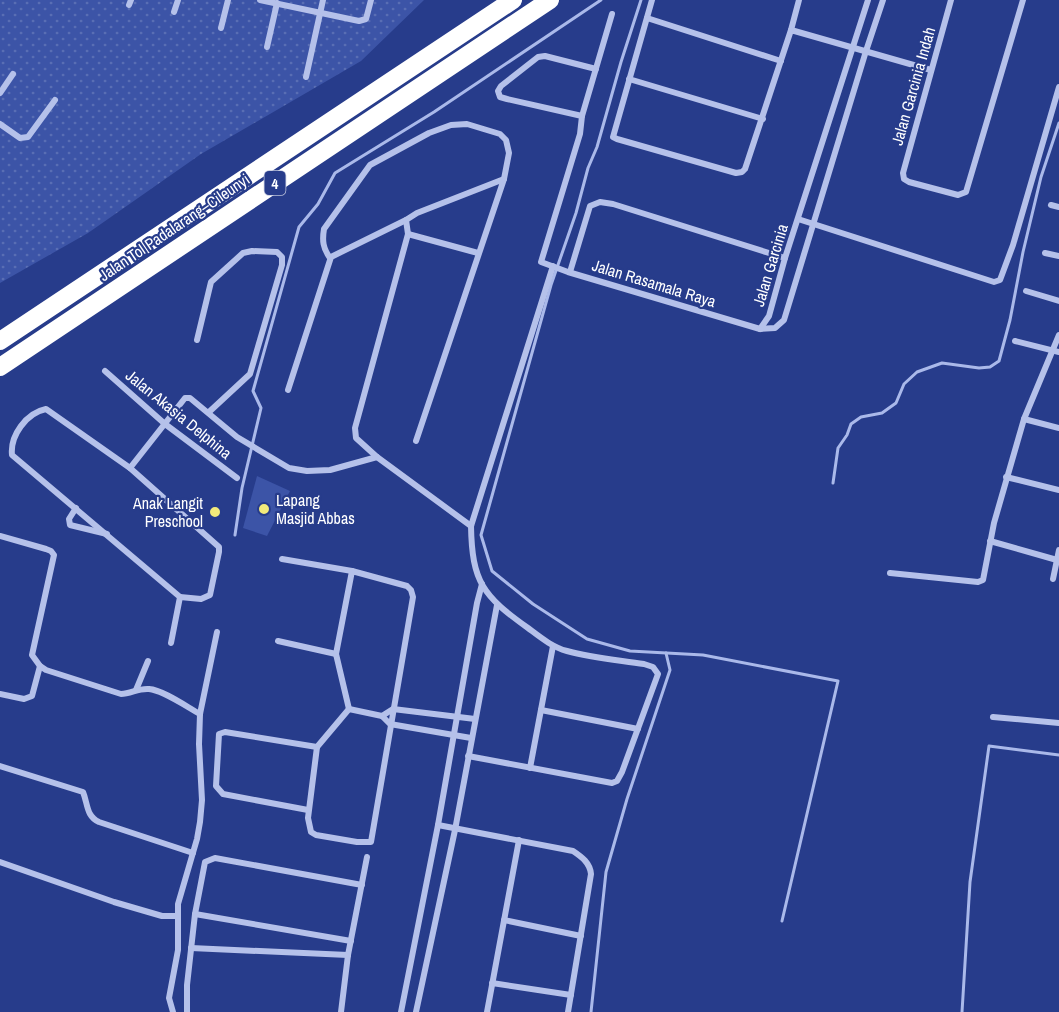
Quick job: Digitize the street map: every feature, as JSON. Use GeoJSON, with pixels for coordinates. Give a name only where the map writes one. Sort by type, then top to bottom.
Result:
{"type":"FeatureCollection","features":[{"type":"Feature","properties":{"kind":"highway","name":"Jalan Tol Padalarang–Cileunyi"},"geometry":{"type":"LineString","coordinates":[[0,340],[513,0]]}},
{"type":"Feature","properties":{"kind":"highway","name":"Jalan Tol Padalarang–Cileunyi"},"geometry":{"type":"LineString","coordinates":[[0,367],[550,0]]}},
{"type":"Feature","properties":{"kind":"street"},"geometry":{"type":"LineString","coordinates":[[174,12],[178,0]]}},
{"type":"Feature","properties":{"kind":"street"},"geometry":{"type":"LineString","coordinates":[[221,28],[228,0]]}},
{"type":"Feature","properties":{"kind":"street"},"geometry":{"type":"LineString","coordinates":[[260,0],[363,21],[366,19],[371,0]]}},
{"type":"Feature","properties":{"kind":"street"},"geometry":{"type":"LineString","coordinates":[[306,77],[323,0]]}},
{"type":"Feature","properties":{"kind":"street"},"geometry":{"type":"LineString","coordinates":[[652,0],[613,136],[736,173],[746,169],[791,30],[799,1],[789,0]]}},
{"type":"Feature","properties":{"kind":"street","name":"Jalan Garcinia"},"geometry":{"type":"LineString","coordinates":[[760,329],[769,316],[785,258],[868,0]]}},
{"type":"Feature","properties":{"kind":"street","name":"Jalan Garcinia"},"geometry":{"type":"LineString","coordinates":[[760,329],[776,328],[784,320],[883,0]]}},
{"type":"Feature","properties":{"kind":"street","name":"Jalan Garcinia Indah"},"geometry":{"type":"LineString","coordinates":[[951,0],[903,173],[904,179],[958,195],[966,192],[1023,0]]}},
{"type":"Feature","properties":{"kind":"street"},"geometry":{"type":"LineString","coordinates":[[267,47],[277,3]]}},
{"type":"Feature","properties":{"kind":"street"},"geometry":{"type":"LineString","coordinates":[[596,69],[551,57],[538,57],[501,86],[498,91],[500,97],[582,116],[596,69],[612,14]]}},
{"type":"Feature","properties":{"kind":"street"},"geometry":{"type":"LineString","coordinates":[[647,18],[781,61]]}},
{"type":"Feature","properties":{"kind":"street"},"geometry":{"type":"LineString","coordinates":[[791,30],[931,70]]}},
{"type":"Feature","properties":{"kind":"street"},"geometry":{"type":"LineString","coordinates":[[0,93],[13,74]]}},
{"type":"Feature","properties":{"kind":"street"},"geometry":{"type":"LineString","coordinates":[[629,79],[763,119]]}},
{"type":"Feature","properties":{"kind":"street"},"geometry":{"type":"LineString","coordinates":[[798,219],[994,282],[1000,280],[1013,245],[1059,87]]}},
{"type":"Feature","properties":{"kind":"street"},"geometry":{"type":"LineString","coordinates":[[0,124],[20,138],[28,137],[55,100]]}},
{"type":"Feature","properties":{"kind":"street","name":"Jalan Rasamala Raya"},"geometry":{"type":"LineString","coordinates":[[582,116],[580,134],[541,262],[760,329]]}},
{"type":"Feature","properties":{"kind":"street"},"geometry":{"type":"LineString","coordinates":[[330,258],[322,241],[324,229],[370,165],[429,133],[459,124],[500,134],[506,140],[508,146],[504,179],[416,441]]}},
{"type":"Feature","properties":{"kind":"street"},"geometry":{"type":"LineString","coordinates":[[288,390],[330,258],[417,213],[504,179]]}},
{"type":"Feature","properties":{"kind":"street"},"geometry":{"type":"LineString","coordinates":[[569,272],[590,206],[600,202],[613,204],[785,258]]}},
{"type":"Feature","properties":{"kind":"street"},"geometry":{"type":"LineString","coordinates":[[1052,205],[1059,207]]}},
{"type":"Feature","properties":{"kind":"street"},"geometry":{"type":"LineString","coordinates":[[406,220],[408,234],[355,428],[356,438],[377,457],[471,526]]}},
{"type":"Feature","properties":{"kind":"street"},"geometry":{"type":"LineString","coordinates":[[408,234],[478,253]]}},
{"type":"Feature","properties":{"kind":"street"},"geometry":{"type":"LineString","coordinates":[[197,340],[211,282],[243,253],[277,252],[282,257],[282,265],[250,374],[209,412]]}},
{"type":"Feature","properties":{"kind":"street"},"geometry":{"type":"LineString","coordinates":[[1045,253],[1059,256]]}},
{"type":"Feature","properties":{"kind":"street"},"geometry":{"type":"LineString","coordinates":[[468,756],[612,783],[617,781],[658,674],[657,670],[644,664],[567,651],[553,646],[497,605],[482,584],[474,566],[471,526],[555,267]]}},
{"type":"Feature","properties":{"kind":"street"},"geometry":{"type":"LineString","coordinates":[[1026,291],[1059,301]]}},
{"type":"Feature","properties":{"kind":"street"},"geometry":{"type":"LineString","coordinates":[[891,573],[978,582],[984,577],[990,541],[1006,477],[1024,419],[1056,351],[1059,335]]}},
{"type":"Feature","properties":{"kind":"street"},"geometry":{"type":"LineString","coordinates":[[1015,341],[1056,351]]}},
{"type":"Feature","properties":{"kind":"street","name":"Jalan Akasia Delphina"},"geometry":{"type":"LineString","coordinates":[[105,371],[165,424],[237,478]]}},
{"type":"Feature","properties":{"kind":"street"},"geometry":{"type":"LineString","coordinates":[[130,468],[188,398],[195,400],[237,437],[288,468],[307,471],[330,470],[377,457]]}},
{"type":"Feature","properties":{"kind":"street"},"geometry":{"type":"LineString","coordinates":[[46,409],[130,468],[219,547],[210,596],[201,599],[180,597],[12,455],[12,442],[19,427],[41,410],[46,409]]}},
{"type":"Feature","properties":{"kind":"street"},"geometry":{"type":"LineString","coordinates":[[1024,419],[1059,428]]}},
{"type":"Feature","properties":{"kind":"street"},"geometry":{"type":"LineString","coordinates":[[1006,477],[1059,490]]}},
{"type":"Feature","properties":{"kind":"street"},"geometry":{"type":"LineString","coordinates":[[76,508],[69,519],[70,525],[107,535]]}},
{"type":"Feature","properties":{"kind":"street"},"geometry":{"type":"LineString","coordinates":[[0,536],[46,549],[54,555],[32,656],[40,666],[46,670],[121,694],[150,689],[200,714]]}},
{"type":"Feature","properties":{"kind":"street"},"geometry":{"type":"LineString","coordinates":[[990,541],[1057,560]]}},
{"type":"Feature","properties":{"kind":"street"},"geometry":{"type":"LineString","coordinates":[[1053,579],[1059,550]]}},
{"type":"Feature","properties":{"kind":"street"},"geometry":{"type":"LineString","coordinates":[[282,559],[352,571],[407,586],[412,594],[371,842],[315,835],[309,826],[308,810],[317,747],[349,709]]}},
{"type":"Feature","properties":{"kind":"street"},"geometry":{"type":"LineString","coordinates":[[349,709],[336,654],[352,571]]}},
{"type":"Feature","properties":{"kind":"street"},"geometry":{"type":"LineString","coordinates":[[401,1012],[482,584]]}},
{"type":"Feature","properties":{"kind":"street"},"geometry":{"type":"LineString","coordinates":[[171,643],[180,597]]}},
{"type":"Feature","properties":{"kind":"street"},"geometry":{"type":"LineString","coordinates":[[417,1012],[497,605]]}},
{"type":"Feature","properties":{"kind":"street"},"geometry":{"type":"LineString","coordinates":[[173,1012],[169,998],[177,950],[178,904],[193,853],[202,800],[200,714],[217,632]]}},
{"type":"Feature","properties":{"kind":"street"},"geometry":{"type":"LineString","coordinates":[[278,641],[336,654]]}},
{"type":"Feature","properties":{"kind":"street"},"geometry":{"type":"LineString","coordinates":[[530,768],[553,646]]}},
{"type":"Feature","properties":{"kind":"street"},"geometry":{"type":"LineString","coordinates":[[136,690],[148,661]]}},
{"type":"Feature","properties":{"kind":"street"},"geometry":{"type":"LineString","coordinates":[[0,694],[24,699],[33,696],[40,666]]}},
{"type":"Feature","properties":{"kind":"street"},"geometry":{"type":"LineString","coordinates":[[349,709],[382,716],[390,724],[471,738]]}},
{"type":"Feature","properties":{"kind":"street"},"geometry":{"type":"LineString","coordinates":[[382,716],[393,709],[475,719]]}},
{"type":"Feature","properties":{"kind":"street"},"geometry":{"type":"LineString","coordinates":[[541,710],[638,729]]}},
{"type":"Feature","properties":{"kind":"street"},"geometry":{"type":"LineString","coordinates":[[993,717],[1059,723]]}},
{"type":"Feature","properties":{"kind":"street"},"geometry":{"type":"LineString","coordinates":[[308,810],[223,794],[218,791],[216,786],[218,738],[219,734],[225,732],[317,747]]}},
{"type":"Feature","properties":{"kind":"street"},"geometry":{"type":"LineString","coordinates":[[0,766],[83,792],[91,818],[193,853]]}},
{"type":"Feature","properties":{"kind":"street"},"geometry":{"type":"LineString","coordinates":[[438,825],[454,830],[573,851],[586,861],[591,874],[568,1012]]}},
{"type":"Feature","properties":{"kind":"street"},"geometry":{"type":"LineString","coordinates":[[487,1012],[519,840]]}},
{"type":"Feature","properties":{"kind":"street"},"geometry":{"type":"LineString","coordinates":[[341,1012],[348,954],[367,857]]}},
{"type":"Feature","properties":{"kind":"street"},"geometry":{"type":"LineString","coordinates":[[187,1012],[190,948],[203,866],[209,859],[215,858],[362,885]]}},
{"type":"Feature","properties":{"kind":"street"},"geometry":{"type":"LineString","coordinates":[[0,862],[114,902],[162,916],[177,916]]}},
{"type":"Feature","properties":{"kind":"street"},"geometry":{"type":"LineString","coordinates":[[195,914],[351,941]]}},
{"type":"Feature","properties":{"kind":"street"},"geometry":{"type":"LineString","coordinates":[[504,920],[581,936]]}},
{"type":"Feature","properties":{"kind":"street"},"geometry":{"type":"LineString","coordinates":[[190,948],[348,954]]}},
{"type":"Feature","properties":{"kind":"street"},"geometry":{"type":"LineString","coordinates":[[492,983],[571,995]]}},
{"type":"Feature","properties":{"kind":"shaded area"},"geometry":{"type":"Polygon","coordinates":[[[0,0],[424,0],[361,61],[201,154],[88,233],[0,283],[0,0]]]}},
{"type":"Feature","properties":{"kind":"shaded area","name":"Lapang Masjid Abbas"},"geometry":{"type":"Polygon","coordinates":[[[257,476],[290,491],[267,536],[243,528],[257,476]]]}},
{"type":"Feature","properties":{"kind":"waterway"},"geometry":{"type":"LineString","coordinates":[[235,535],[242,488],[261,408],[253,391],[299,227],[318,204],[335,173],[434,112],[601,0]]}},
{"type":"Feature","properties":{"kind":"waterway"},"geometry":{"type":"LineString","coordinates":[[641,0],[597,147],[588,168],[576,213],[551,285],[481,535],[492,571],[533,604],[587,639],[630,651],[703,655],[838,681],[782,921]]}},
{"type":"Feature","properties":{"kind":"waterway"},"geometry":{"type":"LineString","coordinates":[[833,483],[838,448],[851,424],[861,417],[882,413],[896,403],[904,384],[917,372],[942,363],[979,368],[990,367],[999,361],[1041,177],[1059,123]]}},
{"type":"Feature","properties":{"kind":"waterway"},"geometry":{"type":"LineString","coordinates":[[591,1012],[606,872],[627,799],[670,670],[666,653]]}},
{"type":"Feature","properties":{"kind":"waterway"},"geometry":{"type":"LineString","coordinates":[[962,1012],[970,882],[989,746],[1059,755]]}},
{"type":"Feature","properties":{"kind":"place","name":"Lapang Masjid Abbas"},"geometry":{"type":"Point","coordinates":[264,509]}},
{"type":"Feature","properties":{"kind":"place","name":"Anak Langit Preschool"},"geometry":{"type":"Point","coordinates":[215,512]}}]}
